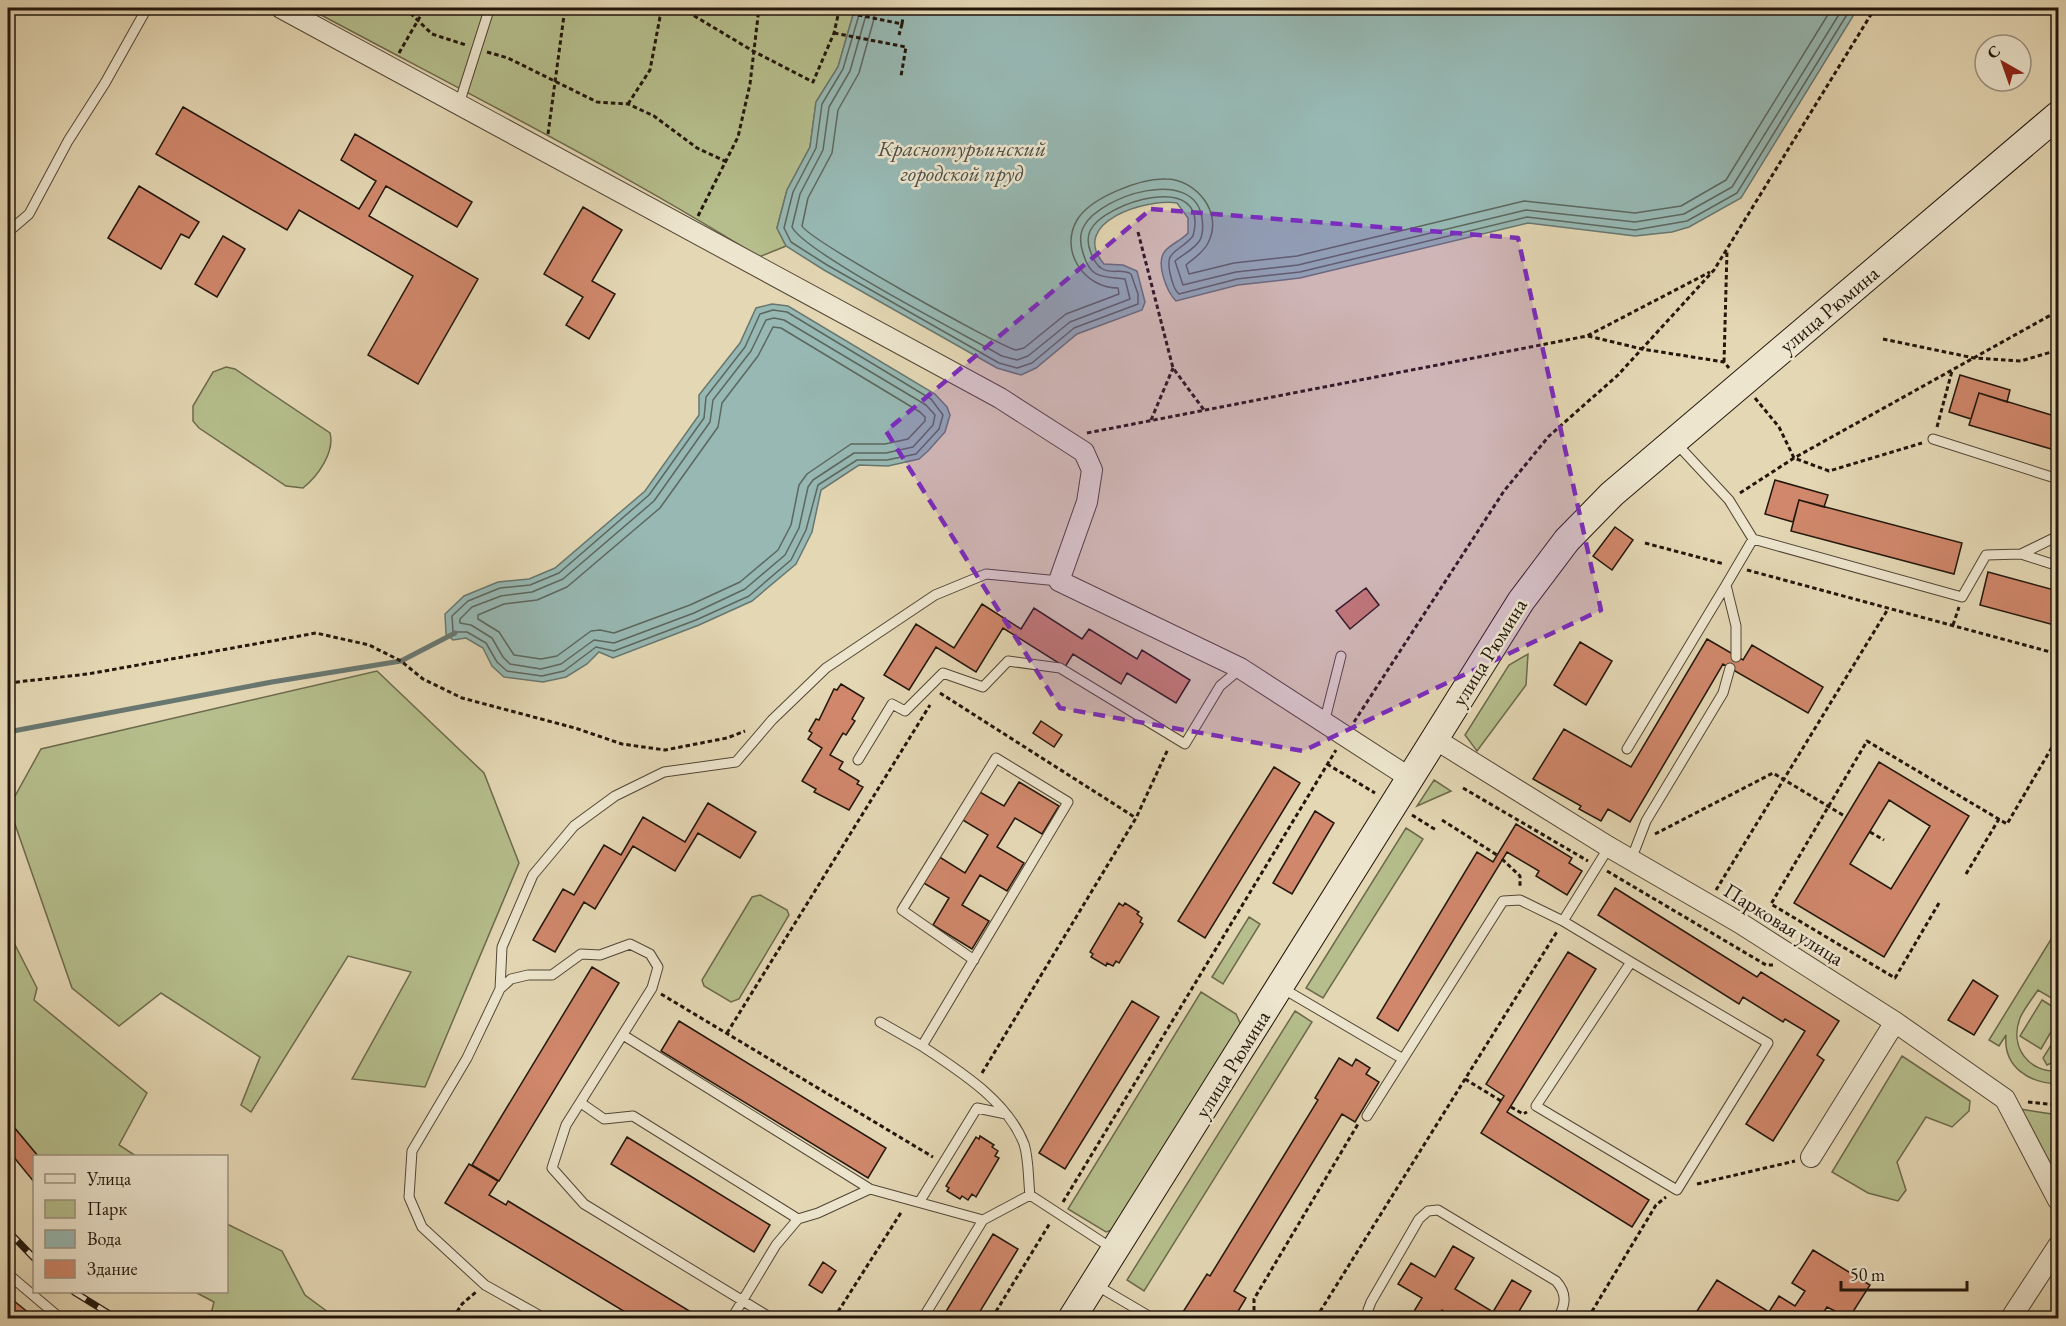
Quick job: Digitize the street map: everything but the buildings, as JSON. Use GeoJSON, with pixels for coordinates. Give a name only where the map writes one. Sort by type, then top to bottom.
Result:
{"type":"FeatureCollection","features":[{"type":"Feature","properties":{"kind":"main road","name":"улица Рюмина"},"geometry":{"type":"LineString","coordinates":[[1072,1318],[1521,601],[1567,540],[1612,494],[1674,440],[2058,115]]}},
{"type":"Feature","properties":{"kind":"street"},"geometry":{"type":"LineString","coordinates":[[281,8],[1000,398],[1084,452],[1092,470],[1088,502],[1059,580],[1240,668],[1410,778]]}},
{"type":"Feature","properties":{"kind":"street","name":"Парковая улица"},"geometry":{"type":"LineString","coordinates":[[1435,739],[1609,847],[1635,851],[1707,904],[1895,1022],[2005,1099],[2058,1200]]}},
{"type":"Feature","properties":{"kind":"street"},"geometry":{"type":"LineString","coordinates":[[1811,1157],[1895,1022]]}},
{"type":"Feature","properties":{"kind":"street"},"geometry":{"type":"LineString","coordinates":[[2010,1318],[2058,1246]]}},
{"type":"Feature","properties":{"kind":"lane"},"geometry":{"type":"LineString","coordinates":[[8,232],[30,214],[68,141],[147,8]]}},
{"type":"Feature","properties":{"kind":"lane"},"geometry":{"type":"LineString","coordinates":[[459,104],[489,10]]}},
{"type":"Feature","properties":{"kind":"lane"},"geometry":{"type":"LineString","coordinates":[[1934,439],[2058,479]]}},
{"type":"Feature","properties":{"kind":"lane"},"geometry":{"type":"LineString","coordinates":[[1674,440],[1729,500],[1753,539],[1962,597],[1986,555],[2021,554],[2058,566]]}},
{"type":"Feature","properties":{"kind":"lane"},"geometry":{"type":"LineString","coordinates":[[2021,554],[2058,536]]}},
{"type":"Feature","properties":{"kind":"lane"},"geometry":{"type":"LineString","coordinates":[[1627,749],[1753,539]]}},
{"type":"Feature","properties":{"kind":"lane"},"geometry":{"type":"LineString","coordinates":[[544,1318],[484,1285],[423,1227],[409,1197],[412,1151],[466,1058],[500,989],[502,947],[533,875],[574,826],[615,796],[664,772],[736,762],[772,720],[826,668],[935,595],[986,574],[1059,580]]}},
{"type":"Feature","properties":{"kind":"lane"},"geometry":{"type":"LineString","coordinates":[[1726,585],[1736,626],[1736,657]]}},
{"type":"Feature","properties":{"kind":"lane"},"geometry":{"type":"LineString","coordinates":[[1324,723],[1341,656]]}},
{"type":"Feature","properties":{"kind":"lane"},"geometry":{"type":"LineString","coordinates":[[858,760],[892,704],[905,711],[943,674],[983,687],[1008,661],[1060,668],[1185,744],[1220,686],[1240,668]]}},
{"type":"Feature","properties":{"kind":"lane"},"geometry":{"type":"LineString","coordinates":[[1635,851],[1646,821],[1723,693],[1730,668]]}},
{"type":"Feature","properties":{"kind":"lane"},"geometry":{"type":"LineString","coordinates":[[922,1046],[974,960],[1068,802],[996,758],[902,910],[974,960]]}},
{"type":"Feature","properties":{"kind":"lane"},"geometry":{"type":"LineString","coordinates":[[1563,921],[1609,847]]}},
{"type":"Feature","properties":{"kind":"lane"},"geometry":{"type":"LineString","coordinates":[[1367,1116],[1503,901],[1520,900],[1563,921],[1768,1043],[1677,1190],[1536,1106],[1631,962]]}},
{"type":"Feature","properties":{"kind":"lane"},"geometry":{"type":"LineString","coordinates":[[500,989],[511,980],[528,975],[552,975],[581,954],[600,955],[630,944],[650,954],[658,967],[652,988],[566,1125],[552,1168],[585,1204],[771,1318]]}},
{"type":"Feature","properties":{"kind":"lane"},"geometry":{"type":"LineString","coordinates":[[1280,987],[1403,1059]]}},
{"type":"Feature","properties":{"kind":"lane"},"geometry":{"type":"LineString","coordinates":[[880,1022],[922,1046],[976,1084],[1006,1114],[1024,1145],[1030,1195],[1115,1251]]}},
{"type":"Feature","properties":{"kind":"lane"},"geometry":{"type":"LineString","coordinates":[[623,1035],[870,1189],[910,1198],[982,1220]]}},
{"type":"Feature","properties":{"kind":"lane"},"geometry":{"type":"LineString","coordinates":[[581,1103],[604,1119],[633,1116],[798,1218]]}},
{"type":"Feature","properties":{"kind":"lane"},"geometry":{"type":"LineString","coordinates":[[920,1201],[977,1108],[1006,1114]]}},
{"type":"Feature","properties":{"kind":"lane"},"geometry":{"type":"LineString","coordinates":[[732,1318],[776,1245],[798,1218],[818,1213],[870,1189]]}},
{"type":"Feature","properties":{"kind":"lane"},"geometry":{"type":"LineString","coordinates":[[922,1318],[982,1220],[1030,1195]]}},
{"type":"Feature","properties":{"kind":"lane"},"geometry":{"type":"LineString","coordinates":[[1370,1318],[1368,1310],[1371,1302],[1419,1219],[1428,1211],[1438,1210],[1556,1281],[1563,1288],[1565,1300],[1558,1318]]}},
{"type":"Feature","properties":{"kind":"lane"},"geometry":{"type":"LineString","coordinates":[[8,1274],[60,1318]]}},
{"type":"Feature","properties":{"kind":"lane"},"geometry":{"type":"LineString","coordinates":[[1094,1284],[1152,1318]]}},
{"type":"Feature","properties":{"kind":"path"},"geometry":{"type":"LineString","coordinates":[[405,8],[432,34],[508,58],[597,102],[628,104],[654,116],[697,148],[727,162]]}},
{"type":"Feature","properties":{"kind":"path"},"geometry":{"type":"LineString","coordinates":[[391,67],[425,8]]}},
{"type":"Feature","properties":{"kind":"path"},"geometry":{"type":"LineString","coordinates":[[546,150],[565,8]]}},
{"type":"Feature","properties":{"kind":"path"},"geometry":{"type":"LineString","coordinates":[[628,104],[650,70],[660,18],[666,8]]}},
{"type":"Feature","properties":{"kind":"path"},"geometry":{"type":"LineString","coordinates":[[681,8],[753,51],[813,82],[834,33],[839,8],[902,24]]}},
{"type":"Feature","properties":{"kind":"path"},"geometry":{"type":"LineString","coordinates":[[692,229],[738,137],[750,84],[759,8]]}},
{"type":"Feature","properties":{"kind":"path"},"geometry":{"type":"LineString","coordinates":[[992,1318],[1344,736],[1504,491],[1549,436],[1618,375],[1714,270],[1875,8]]}},
{"type":"Feature","properties":{"kind":"path"},"geometry":{"type":"LineString","coordinates":[[899,35],[903,17]]}},
{"type":"Feature","properties":{"kind":"path"},"geometry":{"type":"LineString","coordinates":[[834,33],[906,47],[901,76]]}},
{"type":"Feature","properties":{"kind":"path"},"geometry":{"type":"LineString","coordinates":[[1138,232],[1173,368],[1204,410]]}},
{"type":"Feature","properties":{"kind":"path"},"geometry":{"type":"LineString","coordinates":[[1587,336],[1641,349],[1724,362],[1727,249]]}},
{"type":"Feature","properties":{"kind":"path"},"geometry":{"type":"LineString","coordinates":[[1089,432],[1587,336],[1714,270]]}},
{"type":"Feature","properties":{"kind":"path"},"geometry":{"type":"LineString","coordinates":[[1729,500],[1794,458],[2058,311]]}},
{"type":"Feature","properties":{"kind":"path"},"geometry":{"type":"LineString","coordinates":[[1884,339],[1974,357],[2021,361],[2058,350]]}},
{"type":"Feature","properties":{"kind":"path"},"geometry":{"type":"LineString","coordinates":[[1151,420],[1173,368]]}},
{"type":"Feature","properties":{"kind":"path"},"geometry":{"type":"LineString","coordinates":[[1742,383],[1779,427],[1794,458],[1829,471],[1934,439],[1952,371]]}},
{"type":"Feature","properties":{"kind":"path"},"geometry":{"type":"LineString","coordinates":[[1645,543],[2058,654]]}},
{"type":"Feature","properties":{"kind":"path"},"geometry":{"type":"LineString","coordinates":[[1953,625],[1962,597]]}},
{"type":"Feature","properties":{"kind":"path"},"geometry":{"type":"LineString","coordinates":[[1707,904],[1888,609]]}},
{"type":"Feature","properties":{"kind":"path"},"geometry":{"type":"LineString","coordinates":[[8,683],[88,674],[316,633],[369,645],[401,661],[423,679],[462,698],[575,728],[622,744],[665,750],[727,738],[772,720]]}},
{"type":"Feature","properties":{"kind":"path"},"geometry":{"type":"LineString","coordinates":[[938,692],[1136,818]]}},
{"type":"Feature","properties":{"kind":"path"},"geometry":{"type":"LineString","coordinates":[[727,1033],[932,702]]}},
{"type":"Feature","properties":{"kind":"path"},"geometry":{"type":"LineString","coordinates":[[976,1084],[1136,818],[1174,737]]}},
{"type":"Feature","properties":{"kind":"path"},"geometry":{"type":"LineString","coordinates":[[1939,903],[1895,978],[1771,904],[1867,741],[2007,824],[2058,737]]}},
{"type":"Feature","properties":{"kind":"path"},"geometry":{"type":"LineString","coordinates":[[1635,851],[1773,773],[1846,817]]}},
{"type":"Feature","properties":{"kind":"path"},"geometry":{"type":"LineString","coordinates":[[1463,788],[1766,965],[1775,965]]}},
{"type":"Feature","properties":{"kind":"path"},"geometry":{"type":"LineString","coordinates":[[1966,874],[1999,819]]}},
{"type":"Feature","properties":{"kind":"path"},"geometry":{"type":"LineString","coordinates":[[1442,820],[1497,855]]}},
{"type":"Feature","properties":{"kind":"path"},"geometry":{"type":"LineString","coordinates":[[1870,831],[1884,840]]}},
{"type":"Feature","properties":{"kind":"path"},"geometry":{"type":"LineString","coordinates":[[1502,859],[1520,876],[1520,900]]}},
{"type":"Feature","properties":{"kind":"path"},"geometry":{"type":"LineString","coordinates":[[1317,1318],[1563,921]]}},
{"type":"Feature","properties":{"kind":"path"},"geometry":{"type":"LineString","coordinates":[[652,988],[935,1158],[928,1168]]}},
{"type":"Feature","properties":{"kind":"path"},"geometry":{"type":"LineString","coordinates":[[1465,1079],[1501,1101]]}},
{"type":"Feature","properties":{"kind":"path"},"geometry":{"type":"LineString","coordinates":[[2005,1099],[2058,1106]]}},
{"type":"Feature","properties":{"kind":"path"},"geometry":{"type":"LineString","coordinates":[[1254,1318],[1254,1299],[1359,1121],[1367,1116]]}},
{"type":"Feature","properties":{"kind":"path"},"geometry":{"type":"LineString","coordinates":[[1588,1318],[1656,1205],[1677,1190],[1811,1157]]}},
{"type":"Feature","properties":{"kind":"path"},"geometry":{"type":"LineString","coordinates":[[834,1318],[910,1198]]}},
{"type":"Feature","properties":{"kind":"path"},"geometry":{"type":"LineString","coordinates":[[453,1318],[462,1304],[484,1285]]}},
{"type":"Feature","properties":{"kind":"highlighted area"},"geometry":{"type":"Polygon","coordinates":[[[1151,209],[1518,238],[1601,610],[1303,751],[1060,708],[886,431],[1151,209]]]}},
{"type":"Feature","properties":{"kind":"green space"},"geometry":{"type":"Polygon","coordinates":[[[308,8],[855,8],[838,67],[816,102],[810,147],[787,190],[777,228],[786,246],[759,257],[592,160],[308,8]]]}},
{"type":"Feature","properties":{"kind":"green space"},"geometry":{"type":"Polygon","coordinates":[[[226,367],[235,369],[330,433],[328,456],[314,477],[303,488],[286,486],[199,428],[193,421],[193,406],[213,372],[226,367]]]}},
{"type":"Feature","properties":{"kind":"green space"},"geometry":{"type":"Polygon","coordinates":[[[1528,654],[1526,685],[1477,751],[1465,735],[1509,665],[1528,654]]]}},
{"type":"Feature","properties":{"kind":"green space"},"geometry":{"type":"Polygon","coordinates":[[[377,671],[484,773],[519,863],[425,1087],[352,1079],[411,972],[348,956],[251,1112],[241,1105],[260,1057],[161,993],[119,1026],[72,988],[9,807],[41,749],[377,671]]]}},
{"type":"Feature","properties":{"kind":"green space"},"geometry":{"type":"Polygon","coordinates":[[[1434,780],[1451,791],[1417,806],[1434,780]]]}},
{"type":"Feature","properties":{"kind":"green space"},"geometry":{"type":"Polygon","coordinates":[[[1406,828],[1423,839],[1323,998],[1306,988],[1406,828]]]}},
{"type":"Feature","properties":{"kind":"green space"},"geometry":{"type":"Polygon","coordinates":[[[760,895],[787,910],[789,915],[739,999],[731,1002],[704,986],[702,980],[752,897],[760,895]]]}},
{"type":"Feature","properties":{"kind":"green space"},"geometry":{"type":"Polygon","coordinates":[[[1249,917],[1260,924],[1223,984],[1212,977],[1249,917]]]}},
{"type":"Feature","properties":{"kind":"green space"},"geometry":{"type":"Polygon","coordinates":[[[2058,928],[2058,1002],[2038,990],[2020,1018],[2017,1039],[2024,1056],[2030,1063],[2038,1068],[2058,1071],[2058,1084],[2037,1080],[2020,1071],[2009,1056],[2006,1035],[1999,1046],[1989,1040],[2058,928]]]}},
{"type":"Feature","properties":{"kind":"green space"},"geometry":{"type":"Polygon","coordinates":[[[8,931],[37,988],[34,1000],[147,1093],[119,1145],[134,1155],[37,1155],[8,1120],[8,931]]]}},
{"type":"Feature","properties":{"kind":"green space"},"geometry":{"type":"Polygon","coordinates":[[[1201,992],[1236,1014],[1241,1025],[1115,1229],[1106,1232],[1068,1209],[1201,992]]]}},
{"type":"Feature","properties":{"kind":"green space"},"geometry":{"type":"Polygon","coordinates":[[[2042,1000],[2058,1010],[2058,1020],[2041,1049],[2020,1036],[2042,1000]]]}},
{"type":"Feature","properties":{"kind":"green space"},"geometry":{"type":"Polygon","coordinates":[[[1295,1011],[1312,1022],[1144,1291],[1127,1280],[1295,1011]]]}},
{"type":"Feature","properties":{"kind":"green space"},"geometry":{"type":"Polygon","coordinates":[[[2058,1034],[2058,1060],[2047,1065],[2043,1058],[2058,1034]]]}},
{"type":"Feature","properties":{"kind":"green space"},"geometry":{"type":"Polygon","coordinates":[[[1902,1056],[1970,1101],[1969,1111],[1952,1127],[1926,1117],[1897,1162],[1906,1190],[1898,1201],[1868,1193],[1832,1172],[1902,1056]]]}},
{"type":"Feature","properties":{"kind":"green space"},"geometry":{"type":"Polygon","coordinates":[[[2020,1109],[2058,1115],[2058,1165],[2050,1168],[2020,1109]]]}},
{"type":"Feature","properties":{"kind":"green space"},"geometry":{"type":"Polygon","coordinates":[[[228,1224],[282,1251],[305,1295],[336,1318],[210,1318],[214,1302],[197,1293],[228,1293],[228,1224]]]}},
{"type":"Feature","properties":{"kind":"water","name":"Краснотурьинский городской пруд"},"geometry":{"type":"Polygon","coordinates":[[[855,8],[1858,8],[1741,198],[1689,227],[1672,232],[1635,236],[1528,223],[1300,278],[1238,285],[1176,301],[1166,284],[1161,263],[1162,256],[1170,246],[1188,233],[1188,218],[1177,203],[1164,202],[1148,205],[1116,216],[1103,225],[1096,236],[1096,249],[1104,264],[1123,265],[1137,271],[1145,302],[1142,310],[1077,334],[1036,368],[1021,375],[997,368],[824,270],[786,246],[777,228],[787,190],[810,147],[816,102],[838,67],[855,8]]]}},
{"type":"Feature","properties":{"kind":"water"},"geometry":{"type":"Polygon","coordinates":[[[772,304],[788,306],[935,394],[947,407],[950,415],[945,432],[919,459],[888,466],[859,465],[821,490],[812,532],[796,564],[752,601],[699,625],[613,658],[599,652],[587,664],[566,677],[543,682],[504,677],[492,666],[483,648],[466,638],[453,640],[446,634],[445,614],[464,596],[498,582],[529,579],[555,568],[645,491],[699,415],[699,395],[740,343],[756,308],[772,304]]]}},
{"type":"Feature","properties":{"kind":"waterway"},"geometry":{"type":"LineString","coordinates":[[8,732],[272,682],[401,661],[455,633]]}},
{"type":"Feature","properties":{"kind":"railway"},"geometry":{"type":"LineString","coordinates":[[8,1231],[33,1257]]}},
{"type":"Feature","properties":{"kind":"railway"},"geometry":{"type":"LineString","coordinates":[[76,1293],[116,1318]]}}]}
